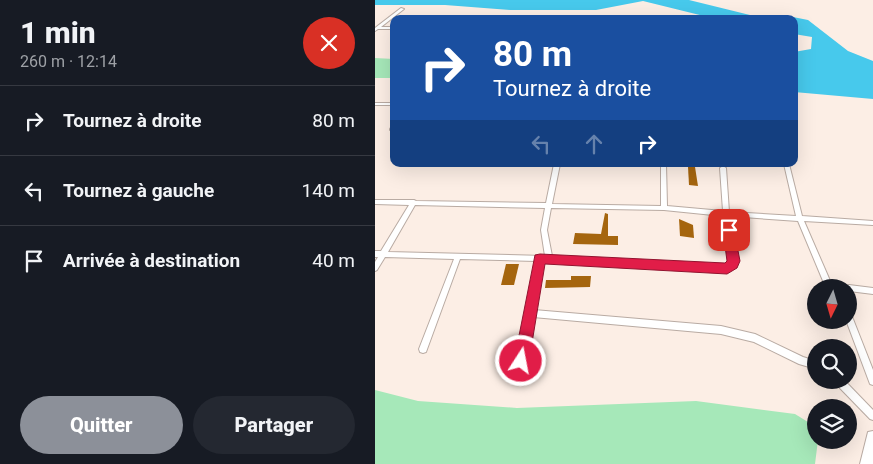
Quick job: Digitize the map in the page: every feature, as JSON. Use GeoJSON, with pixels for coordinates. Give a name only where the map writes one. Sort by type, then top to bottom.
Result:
{"type":"FeatureCollection","features":[{"type":"Feature","properties":{"kind":"street"},"geometry":{"type":"LineString","coordinates":[[394,15],[402,9]]}},
{"type":"Feature","properties":{"kind":"street"},"geometry":{"type":"LineString","coordinates":[[376,28],[390,18]]}},
{"type":"Feature","properties":{"kind":"street"},"geometry":{"type":"LineString","coordinates":[[376,28],[390,28]]}},
{"type":"Feature","properties":{"kind":"street"},"geometry":{"type":"LineString","coordinates":[[375,104],[390,104]]}},
{"type":"Feature","properties":{"kind":"street"},"geometry":{"type":"LineString","coordinates":[[549,259],[544,230],[556,167]]}},
{"type":"Feature","properties":{"kind":"street"},"geometry":{"type":"LineString","coordinates":[[664,167],[664,208]]}},
{"type":"Feature","properties":{"kind":"street"},"geometry":{"type":"LineString","coordinates":[[788,167],[800,219],[826,279]]}},
{"type":"Feature","properties":{"kind":"street"},"geometry":{"type":"LineString","coordinates":[[375,254],[549,259],[727,269],[733,265],[733,261],[726,214],[723,168]]}},
{"type":"Feature","properties":{"kind":"street"},"geometry":{"type":"LineString","coordinates":[[375,202],[664,208],[726,214],[873,223]]}},
{"type":"Feature","properties":{"kind":"street"},"geometry":{"type":"LineString","coordinates":[[375,268],[414,202]]}},
{"type":"Feature","properties":{"kind":"street"},"geometry":{"type":"LineString","coordinates":[[423,349],[458,256]]}},
{"type":"Feature","properties":{"kind":"street"},"geometry":{"type":"LineString","coordinates":[[518,377],[540,259]]}},
{"type":"Feature","properties":{"kind":"street"},"geometry":{"type":"LineString","coordinates":[[857,289],[873,291]]}},
{"type":"Feature","properties":{"kind":"street"},"geometry":{"type":"LineString","coordinates":[[531,313],[721,330],[755,338],[807,362]]}},
{"type":"Feature","properties":{"kind":"street"},"geometry":{"type":"LineString","coordinates":[[853,329],[873,381]]}},
{"type":"Feature","properties":{"kind":"street"},"geometry":{"type":"LineString","coordinates":[[847,389],[873,416]]}},
{"type":"Feature","properties":{"kind":"street"},"geometry":{"type":"LineString","coordinates":[[867,464],[873,437]]}},
{"type":"Feature","properties":{"kind":"green space"},"geometry":{"type":"Polygon","coordinates":[[[375,58],[390,59],[390,78],[375,78],[375,58]]]}},
{"type":"Feature","properties":{"kind":"green space"},"geometry":{"type":"Polygon","coordinates":[[[375,390],[418,401],[517,408],[696,401],[795,414],[807,421],[807,449],[817,449],[815,464],[375,464],[375,390]]]}},
{"type":"Feature","properties":{"kind":"water"},"geometry":{"type":"Polygon","coordinates":[[[375,0],[689,0],[750,15],[700,15],[643,1],[596,10],[510,10],[445,5],[375,5],[375,0]]]}},
{"type":"Feature","properties":{"kind":"water"},"geometry":{"type":"Polygon","coordinates":[[[798,18],[808,20],[848,51],[873,61],[873,99],[798,92],[798,51],[811,49],[812,37],[798,35],[798,18]]]}},
{"type":"Feature","properties":{"kind":"building"},"geometry":{"type":"Polygon","coordinates":[[[688,167],[695,167],[698,186],[689,185],[688,167]]]}},
{"type":"Feature","properties":{"kind":"building"},"geometry":{"type":"Polygon","coordinates":[[[605,213],[608,214],[608,236],[618,236],[618,245],[573,244],[575,233],[601,234],[605,213]]]}},
{"type":"Feature","properties":{"kind":"building"},"geometry":{"type":"Polygon","coordinates":[[[679,219],[693,225],[694,238],[680,236],[679,219]]]}},
{"type":"Feature","properties":{"kind":"building"},"geometry":{"type":"Polygon","coordinates":[[[506,264],[519,264],[514,285],[501,285],[506,264]]]}},
{"type":"Feature","properties":{"kind":"building"},"geometry":{"type":"Polygon","coordinates":[[[571,276],[591,276],[590,287],[545,288],[546,280],[571,280],[571,276]]]}},
{"type":"Feature","properties":{"kind":"route"},"geometry":{"type":"LineString","coordinates":[[521,361],[540,259],[727,269],[733,265],[729,230]]}}]}
